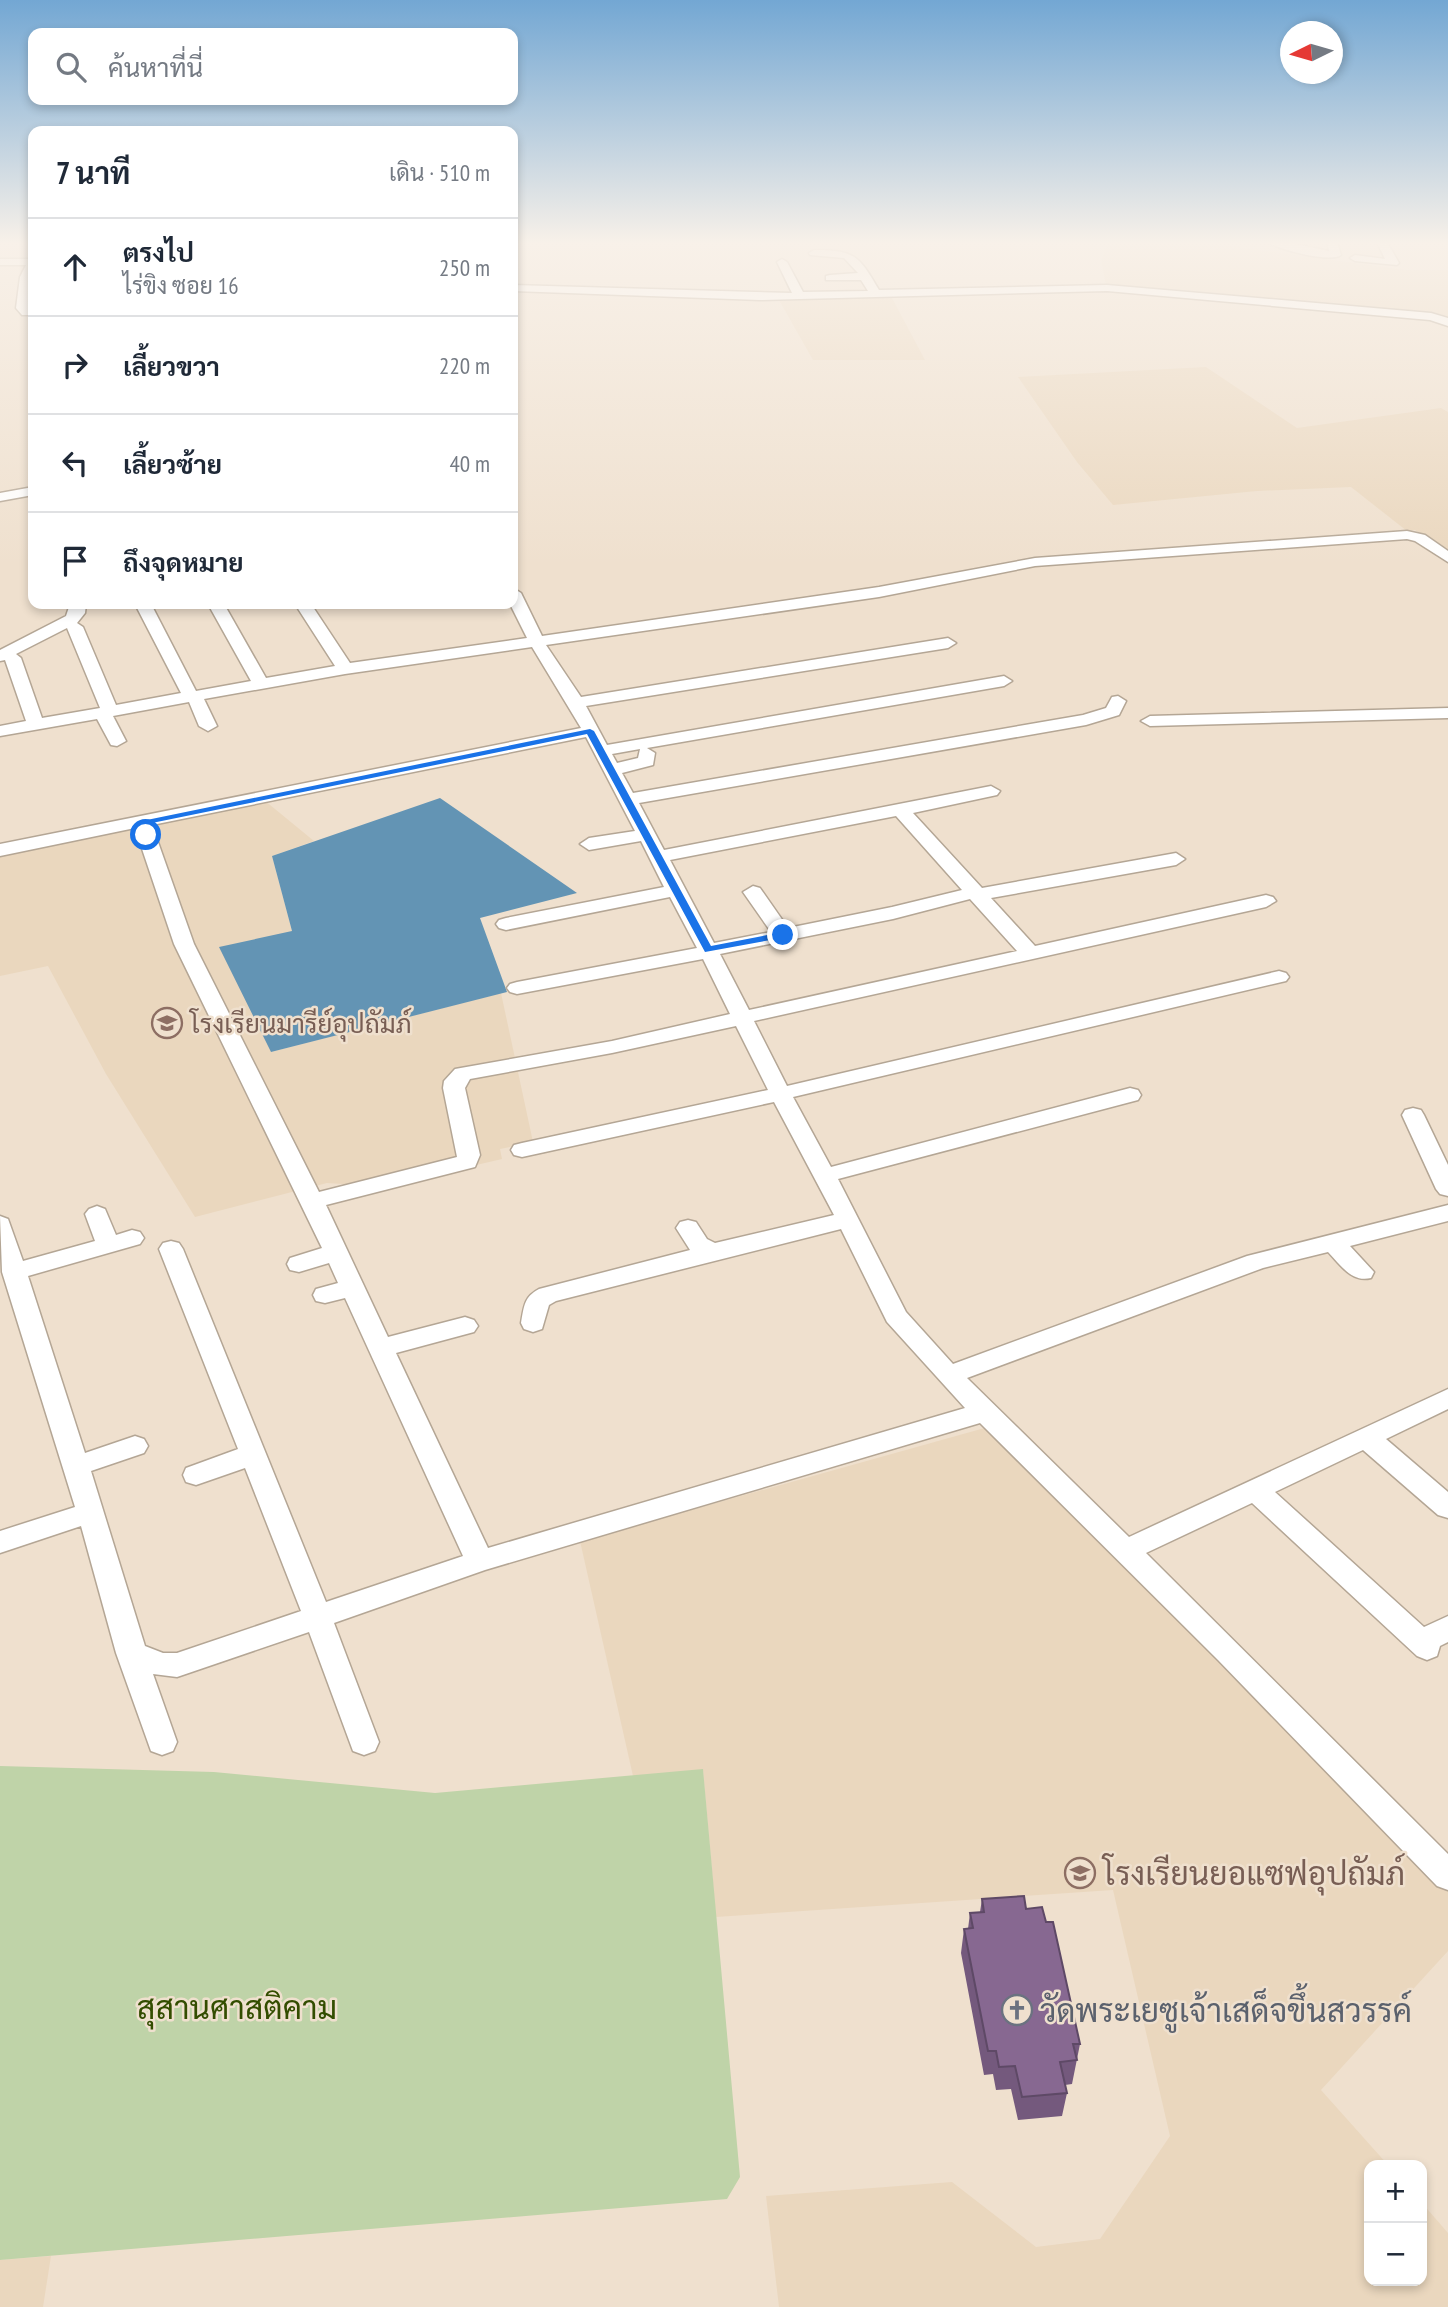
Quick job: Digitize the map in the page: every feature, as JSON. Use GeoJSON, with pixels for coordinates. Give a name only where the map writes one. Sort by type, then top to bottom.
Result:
{"type":"FeatureCollection","features":[{"type":"Feature","properties":{"kind":"street"},"geometry":{"type":"LineString","coordinates":[[0,497],[28,492]]}},
{"type":"Feature","properties":{"kind":"street"},"geometry":{"type":"LineString","coordinates":[[0,731],[345,669],[890,590],[1035,562],[1407,535],[1420,538],[1448,558]]}},
{"type":"Feature","properties":{"kind":"street"},"geometry":{"type":"LineString","coordinates":[[518,603],[536,641],[576,703],[709,951],[780,1093],[827,1175],[896,1316],[947,1375],[1448,1876]]}},
{"type":"Feature","properties":{"kind":"street"},"geometry":{"type":"LineString","coordinates":[[36,725],[7,657],[72,619],[77,609]]}},
{"type":"Feature","properties":{"kind":"street"},"geometry":{"type":"LineString","coordinates":[[147,609],[208,726]]}},
{"type":"Feature","properties":{"kind":"street"},"geometry":{"type":"LineString","coordinates":[[219,609],[261,684]]}},
{"type":"Feature","properties":{"kind":"street"},"geometry":{"type":"LineString","coordinates":[[306,609],[345,669]]}},
{"type":"Feature","properties":{"kind":"street"},"geometry":{"type":"LineString","coordinates":[[75,628],[117,741]]}},
{"type":"Feature","properties":{"kind":"street"},"geometry":{"type":"LineString","coordinates":[[576,703],[948,642]]}},
{"type":"Feature","properties":{"kind":"street"},"geometry":{"type":"LineString","coordinates":[[0,850],[142,822],[600,751],[1004,681]]}},
{"type":"Feature","properties":{"kind":"street"},"geometry":{"type":"LineString","coordinates":[[627,800],[1086,720],[1112,711],[1118,701]]}},
{"type":"Feature","properties":{"kind":"street"},"geometry":{"type":"LineString","coordinates":[[1150,721],[1448,713]]}},
{"type":"Feature","properties":{"kind":"street"},"geometry":{"type":"LineString","coordinates":[[600,751],[647,761],[646,753]]}},
{"type":"Feature","properties":{"kind":"street"},"geometry":{"type":"LineString","coordinates":[[658,857],[991,791]]}},
{"type":"Feature","properties":{"kind":"street"},"geometry":{"type":"LineString","coordinates":[[900,810],[1032,954]]}},
{"type":"Feature","properties":{"kind":"street"},"geometry":{"type":"LineString","coordinates":[[142,822],[184,944],[312,1201],[480,1561]]}},
{"type":"Feature","properties":{"kind":"street"},"geometry":{"type":"LineString","coordinates":[[589,844],[646,835]]}},
{"type":"Feature","properties":{"kind":"street"},"geometry":{"type":"LineString","coordinates":[[517,988],[709,951],[977,894],[1176,859]]}},
{"type":"Feature","properties":{"kind":"street"},"geometry":{"type":"LineString","coordinates":[[506,924],[676,890]]}},
{"type":"Feature","properties":{"kind":"street"},"geometry":{"type":"LineString","coordinates":[[752,892],[783,935]]}},
{"type":"Feature","properties":{"kind":"street"},"geometry":{"type":"LineString","coordinates":[[312,1201],[467,1163],[469,1155],[454,1088],[456,1081],[463,1074],[612,1047],[1266,901]]}},
{"type":"Feature","properties":{"kind":"street"},"geometry":{"type":"LineString","coordinates":[[522,1150],[724,1107],[1279,977]]}},
{"type":"Feature","properties":{"kind":"street"},"geometry":{"type":"LineString","coordinates":[[827,1175],[1130,1095]]}},
{"type":"Feature","properties":{"kind":"street"},"geometry":{"type":"LineString","coordinates":[[947,1375],[1256,1262],[1447,1208],[1413,1115]]}},
{"type":"Feature","properties":{"kind":"street"},"geometry":{"type":"LineString","coordinates":[[8,1268],[120,1242],[97,1214]]}},
{"type":"Feature","properties":{"kind":"street"},"geometry":{"type":"LineString","coordinates":[[533,1323],[537,1301],[548,1295],[849,1219]]}},
{"type":"Feature","properties":{"kind":"street"},"geometry":{"type":"LineString","coordinates":[[0,1224],[8,1268],[91,1512],[131,1653],[162,1742]]}},
{"type":"Feature","properties":{"kind":"street"},"geometry":{"type":"LineString","coordinates":[[688,1228],[699,1245],[712,1252]]}},
{"type":"Feature","properties":{"kind":"street"},"geometry":{"type":"LineString","coordinates":[[1332,1242],[1362,1272]]}},
{"type":"Feature","properties":{"kind":"street"},"geometry":{"type":"LineString","coordinates":[[171,1249],[317,1615],[364,1742]]}},
{"type":"Feature","properties":{"kind":"street"},"geometry":{"type":"LineString","coordinates":[[299,1264],[336,1252]]}},
{"type":"Feature","properties":{"kind":"street"},"geometry":{"type":"LineString","coordinates":[[325,1294],[352,1287]]}},
{"type":"Feature","properties":{"kind":"street"},"geometry":{"type":"LineString","coordinates":[[380,1348],[465,1326]]}},
{"type":"Feature","properties":{"kind":"street"},"geometry":{"type":"LineString","coordinates":[[1125,1551],[1448,1398]]}},
{"type":"Feature","properties":{"kind":"street"},"geometry":{"type":"LineString","coordinates":[[131,1653],[162,1665],[177,1665],[480,1561],[984,1412]]}},
{"type":"Feature","properties":{"kind":"street"},"geometry":{"type":"LineString","coordinates":[[1366,1437],[1448,1508]]}},
{"type":"Feature","properties":{"kind":"street"},"geometry":{"type":"LineString","coordinates":[[75,1466],[135,1446]]}},
{"type":"Feature","properties":{"kind":"street"},"geometry":{"type":"LineString","coordinates":[[196,1475],[253,1454]]}},
{"type":"Feature","properties":{"kind":"street"},"geometry":{"type":"LineString","coordinates":[[1256,1490],[1432,1639]]}},
{"type":"Feature","properties":{"kind":"street"},"geometry":{"type":"LineString","coordinates":[[0,1542],[91,1512]]}},
{"type":"Feature","properties":{"kind":"shaded area"},"geometry":{"type":"Polygon","coordinates":[[[807,350],[919,350],[925,360],[813,360],[807,350]]]}},
{"type":"Feature","properties":{"kind":"shaded area"},"geometry":{"type":"Polygon","coordinates":[[[1206,367],[1297,428],[1441,408],[1448,412],[1448,552],[1415,530],[1407,531],[1351,487],[1257,491],[1113,505],[1077,462],[1018,377],[1206,367]]]}},
{"type":"Feature","properties":{"kind":"shaded area","name":"โรงเรียนมารีย์อุปถัมภ์"},"geometry":{"type":"Polygon","coordinates":[[[264,800],[314,841],[272,856],[292,931],[271,1052],[501,993],[533,1142],[500,1149],[502,1159],[348,1195],[343,1184],[327,1183],[195,1217],[106,1074],[48,966],[0,976],[0,853],[264,800]]]}},
{"type":"Feature","properties":{"kind":"shaded area","name":"โรงเรียนยอแซฟอุปถัมภ์"},"geometry":{"type":"Polygon","coordinates":[[[1006,1422],[1016,1425],[1448,1856],[1448,1951],[1321,2090],[1384,2160],[1364,2160],[1364,2286],[1427,2286],[1427,2209],[1448,2233],[1448,2307],[779,2307],[766,2196],[952,2182],[1036,2247],[1100,2239],[1170,2136],[1113,1890],[716,1917],[703,1770],[633,1776],[580,1541],[1006,1422]]]}},
{"type":"Feature","properties":{"kind":"shaded area"},"geometry":{"type":"Polygon","coordinates":[[[51,2256],[43,2307],[0,2307],[0,2260],[51,2256]]]}},
{"type":"Feature","properties":{"kind":"green space","name":"สุสานศาสติคาม"},"geometry":{"type":"Polygon","coordinates":[[[0,1766],[214,1772],[435,1793],[703,1769],[740,2177],[727,2199],[0,2260],[0,1766]]]}},
{"type":"Feature","properties":{"kind":"water"},"geometry":{"type":"Polygon","coordinates":[[[440,798],[577,893],[480,918],[507,992],[271,1052],[219,947],[292,931],[272,856],[440,798]]]}},
{"type":"Feature","properties":{"kind":"building","name":"วัดพระเยซูเจ้าเสด็จขึ้นสวรรค์"},"geometry":{"type":"Polygon","coordinates":[[[1024,1896],[1026,1909],[1042,1907],[1046,1922],[1053,1922],[1080,2044],[1073,2044],[1077,2060],[1060,2062],[1067,2093],[1022,2097],[1015,2066],[999,2067],[996,2051],[988,2051],[964,1929],[973,1928],[970,1913],[984,1912],[982,1899],[1024,1896]]]}},
{"type":"Feature","properties":{"kind":"place","name":"โรงเรียนมารีย์อุปถัมภ์"},"geometry":{"type":"Point","coordinates":[167,1023]}},
{"type":"Feature","properties":{"kind":"place","name":"โรงเรียนยอแซฟอุปถัมภ์"},"geometry":{"type":"Point","coordinates":[1080,1873]}},
{"type":"Feature","properties":{"kind":"place","name":"วัดพระเยซูเจ้าเสด็จขึ้นสวรรค์"},"geometry":{"type":"Point","coordinates":[1017,2010]}},
{"type":"Feature","properties":{"kind":"route"},"geometry":{"type":"LineString","coordinates":[[146,835],[142,822],[590,731],[708,950],[783,935]]}}]}
